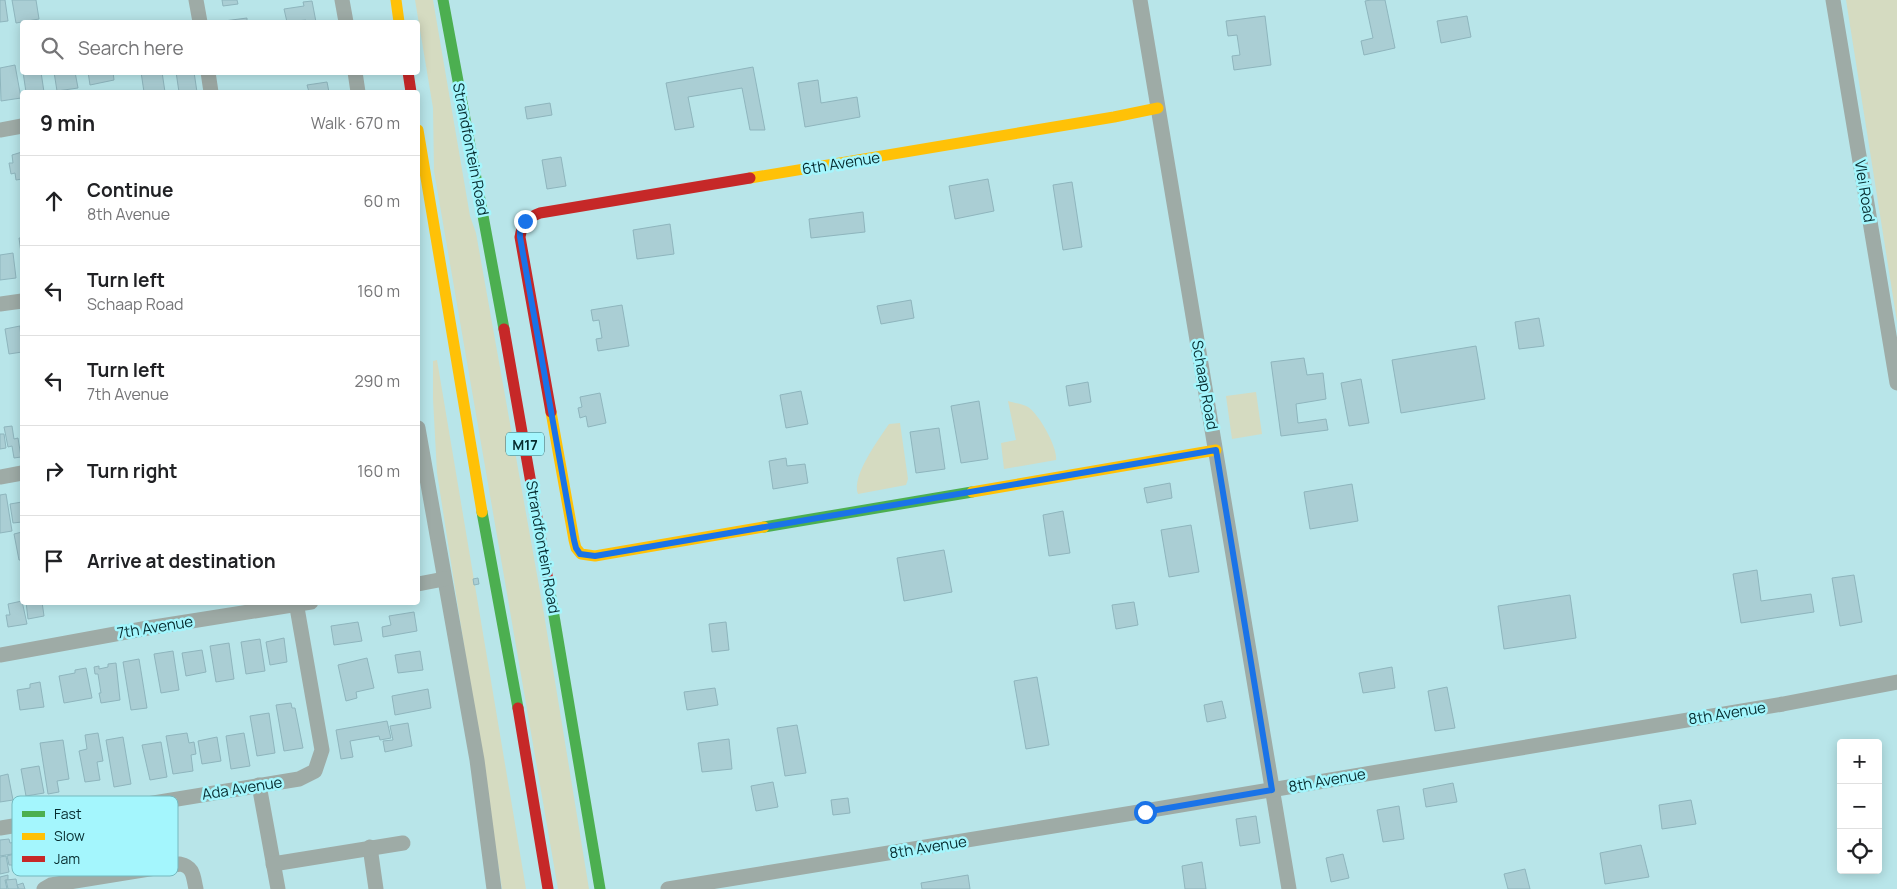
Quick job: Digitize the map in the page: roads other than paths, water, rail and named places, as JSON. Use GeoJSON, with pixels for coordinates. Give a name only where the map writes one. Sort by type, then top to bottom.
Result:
{"type":"FeatureCollection","features":[{"type":"Feature","properties":{"kind":"main road"},"geometry":{"type":"LineString","coordinates":[[396,0],[399,20]]}},
{"type":"Feature","properties":{"kind":"main road","name":"Strandfontein Road"},"geometry":{"type":"LineString","coordinates":[[443,0],[516,390],[600,889]]}},
{"type":"Feature","properties":{"kind":"main road"},"geometry":{"type":"LineString","coordinates":[[408,75],[411,90]]}},
{"type":"Feature","properties":{"kind":"main road","name":"6th Avenue"},"geometry":{"type":"LineString","coordinates":[[1158,108],[1114,117],[540,213],[531,216],[525,221],[520,228],[520,237],[576,548],[580,554],[595,556],[1216,450]]}},
{"type":"Feature","properties":{"kind":"main road"},"geometry":{"type":"LineString","coordinates":[[420,142],[468,434],[526,755],[548,889]]}},
{"type":"Feature","properties":{"kind":"street"},"geometry":{"type":"LineString","coordinates":[[196,0],[200,20]]}},
{"type":"Feature","properties":{"kind":"street"},"geometry":{"type":"LineString","coordinates":[[342,0],[346,20]]}},
{"type":"Feature","properties":{"kind":"street","name":"Schaap Road"},"geometry":{"type":"LineString","coordinates":[[1140,0],[1289,889]]}},
{"type":"Feature","properties":{"kind":"street","name":"Vlei Road"},"geometry":{"type":"LineString","coordinates":[[1834,0],[1897,383]]}},
{"type":"Feature","properties":{"kind":"street"},"geometry":{"type":"LineString","coordinates":[[208,75],[211,90]]}},
{"type":"Feature","properties":{"kind":"street"},"geometry":{"type":"LineString","coordinates":[[355,75],[358,90]]}},
{"type":"Feature","properties":{"kind":"street"},"geometry":{"type":"LineString","coordinates":[[0,130],[20,126]]}},
{"type":"Feature","properties":{"kind":"street"},"geometry":{"type":"LineString","coordinates":[[0,304],[20,301]]}},
{"type":"Feature","properties":{"kind":"street"},"geometry":{"type":"LineString","coordinates":[[420,440],[477,760],[494,889]]}},
{"type":"Feature","properties":{"kind":"street"},"geometry":{"type":"LineString","coordinates":[[0,477],[20,473]]}},
{"type":"Feature","properties":{"kind":"street"},"geometry":{"type":"LineString","coordinates":[[420,584],[444,579]]}},
{"type":"Feature","properties":{"kind":"street","name":"7th Avenue"},"geometry":{"type":"LineString","coordinates":[[0,655],[289,605]]}},
{"type":"Feature","properties":{"kind":"street","name":"Ada Avenue"},"geometry":{"type":"LineString","coordinates":[[178,798],[299,779],[315,771],[322,750],[301,605]]}},
{"type":"Feature","properties":{"kind":"street","name":"8th Avenue"},"geometry":{"type":"LineString","coordinates":[[668,889],[1783,704],[1897,682]]}},
{"type":"Feature","properties":{"kind":"street"},"geometry":{"type":"LineString","coordinates":[[259,785],[278,889]]}},
{"type":"Feature","properties":{"kind":"street"},"geometry":{"type":"LineString","coordinates":[[273,864],[403,843]]}},
{"type":"Feature","properties":{"kind":"street"},"geometry":{"type":"LineString","coordinates":[[370,847],[376,889]]}},
{"type":"Feature","properties":{"kind":"street"},"geometry":{"type":"LineString","coordinates":[[178,864],[187,865],[192,870],[196,889]]}},
{"type":"Feature","properties":{"kind":"street"},"geometry":{"type":"LineString","coordinates":[[44,889],[59,883],[104,876]]}}]}
